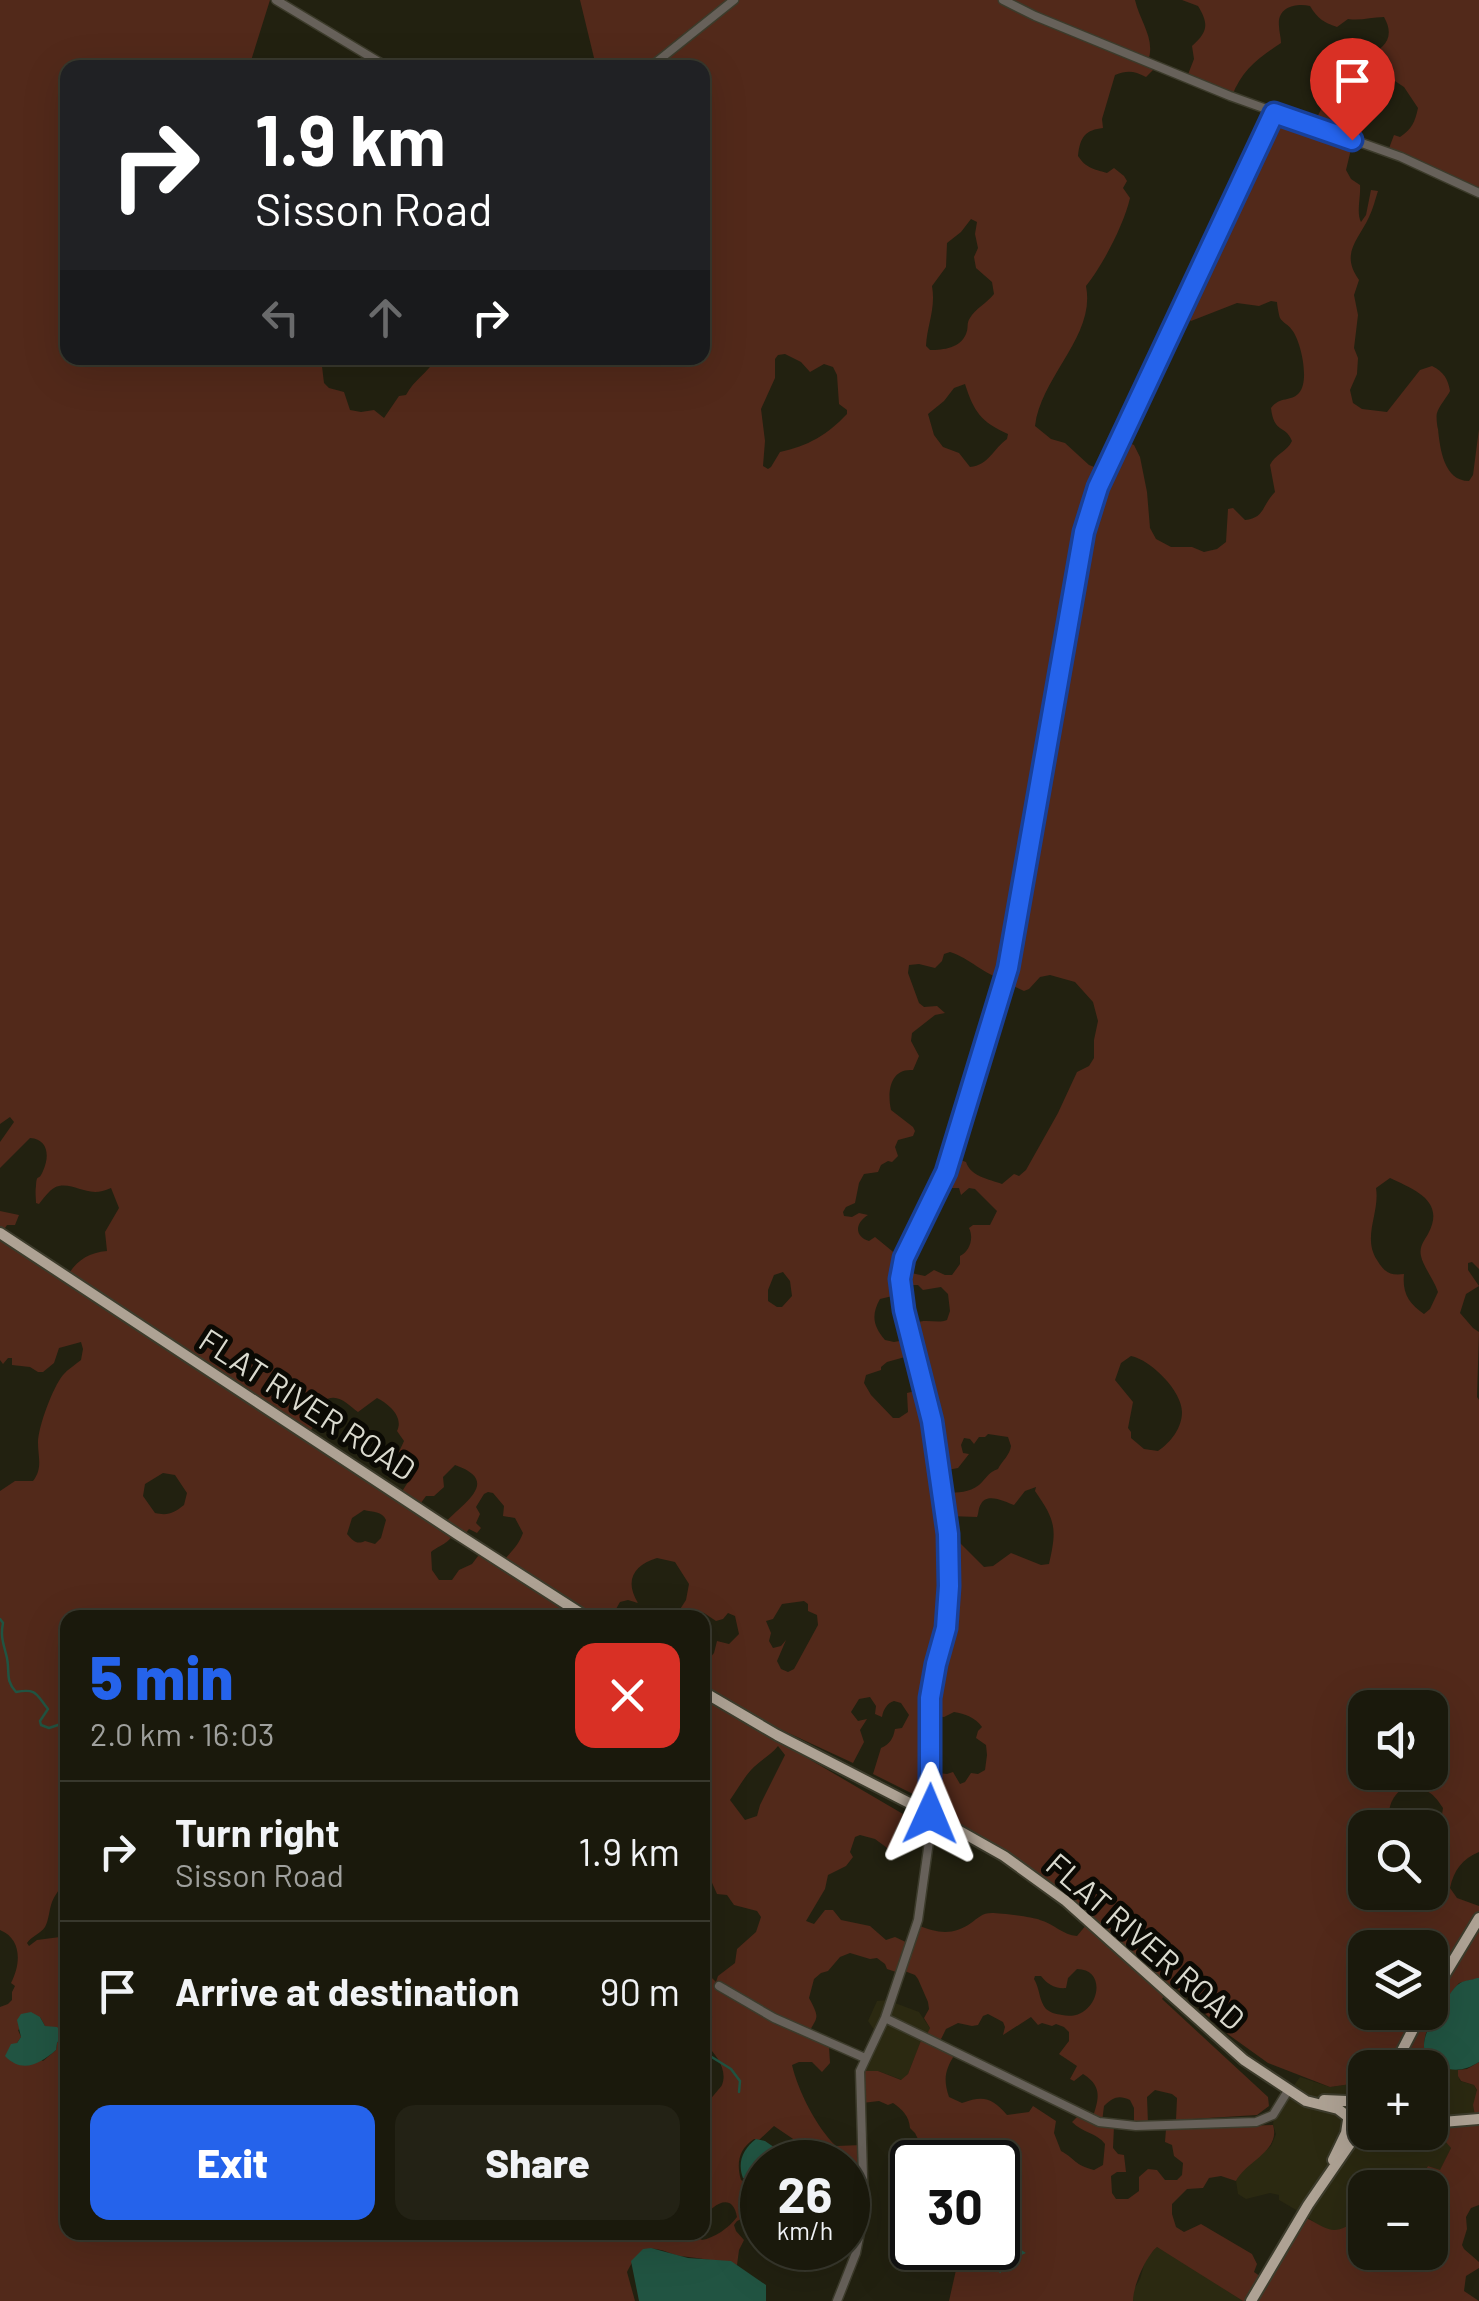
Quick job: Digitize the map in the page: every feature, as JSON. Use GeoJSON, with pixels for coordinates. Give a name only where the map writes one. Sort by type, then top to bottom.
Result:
{"type":"FeatureCollection","features":[{"type":"Feature","properties":{"kind":"main road","name":"FLAT RIVER ROAD"},"geometry":{"type":"LineString","coordinates":[[0,1233],[575,1610]]}},
{"type":"Feature","properties":{"kind":"main road","name":"FLAT RIVER ROAD"},"geometry":{"type":"LineString","coordinates":[[710,1695],[1004,1856],[1049,1887],[1103,1933],[1231,2050],[1306,2101],[1338,2109],[1348,2118]]}},
{"type":"Feature","properties":{"kind":"main road"},"geometry":{"type":"LineString","coordinates":[[1448,1969],[1479,1918]]}},
{"type":"Feature","properties":{"kind":"main road","name":"FLAT RIVER ROAD"},"geometry":{"type":"LineString","coordinates":[[1289,2089],[1328,2100],[1348,2098]]}},
{"type":"Feature","properties":{"kind":"main road"},"geometry":{"type":"LineString","coordinates":[[1319,2188],[1346,2134],[1348,2118]]}},
{"type":"Feature","properties":{"kind":"main road"},"geometry":{"type":"LineString","coordinates":[[1448,2122],[1479,2119]]}},
{"type":"Feature","properties":{"kind":"main road"},"geometry":{"type":"LineString","coordinates":[[1251,2301],[1348,2147]]}},
{"type":"Feature","properties":{"kind":"street"},"geometry":{"type":"LineString","coordinates":[[276,0],[376,60]]}},
{"type":"Feature","properties":{"kind":"street"},"geometry":{"type":"LineString","coordinates":[[659,60],[734,0]]}},
{"type":"Feature","properties":{"kind":"street"},"geometry":{"type":"LineString","coordinates":[[1003,0],[1172,73],[1401,157],[1479,193]]}},
{"type":"Feature","properties":{"kind":"street"},"geometry":{"type":"LineString","coordinates":[[837,2301],[862,2226],[860,2071],[885,2018],[918,1920],[930,1834],[930,1698],[946,1628],[949,1586],[948,1534],[932,1421],[900,1289],[901,1268],[946,1172],[1008,968],[1091,506],[1274,113]]}},
{"type":"Feature","properties":{"kind":"street"},"geometry":{"type":"LineString","coordinates":[[718,1986],[774,2018],[865,2058]]}},
{"type":"Feature","properties":{"kind":"street"},"geometry":{"type":"LineString","coordinates":[[885,2018],[1084,2116],[1111,2125],[1256,2122],[1273,2115],[1289,2089]]}},
{"type":"Feature","properties":{"kind":"shaded area"},"geometry":{"type":"Polygon","coordinates":[[[0,0],[270,0],[251,60],[60,60],[60,365],[322,365],[324,383],[344,392],[350,410],[374,410],[384,418],[399,396],[406,395],[431,365],[710,365],[710,60],[595,60],[580,0],[1135,0],[1149,38],[1148,61],[1156,67],[1146,77],[1131,72],[1115,75],[1103,128],[1085,135],[1078,156],[1090,168],[1107,173],[1114,168],[1124,176],[1127,181],[1123,188],[1130,198],[1112,244],[1086,286],[1083,322],[1047,390],[1035,426],[1051,439],[1065,443],[1089,465],[1105,471],[1121,439],[1134,445],[1147,492],[1150,528],[1156,539],[1171,547],[1192,547],[1204,552],[1226,542],[1228,509],[1233,508],[1245,520],[1251,519],[1260,514],[1275,492],[1270,465],[1292,441],[1275,422],[1271,408],[1299,393],[1304,380],[1303,361],[1291,328],[1280,318],[1277,302],[1259,306],[1237,303],[1191,321],[1180,313],[1275,113],[1313,126],[1325,101],[1339,104],[1356,90],[1363,76],[1363,62],[1384,45],[1389,30],[1384,17],[1348,19],[1337,27],[1321,20],[1310,6],[1288,8],[1279,20],[1281,43],[1252,65],[1232,96],[1187,77],[1194,59],[1192,46],[1204,32],[1205,23],[1198,6],[1182,0],[1479,0],[1479,192],[1388,151],[1394,135],[1400,137],[1410,128],[1418,108],[1395,81],[1376,91],[1362,109],[1350,137],[1353,141],[1346,170],[1360,185],[1361,222],[1371,190],[1378,191],[1351,255],[1359,280],[1354,295],[1358,315],[1354,348],[1358,358],[1350,390],[1353,403],[1362,409],[1387,412],[1420,370],[1432,366],[1440,371],[1450,391],[1437,414],[1440,446],[1449,470],[1461,480],[1469,481],[1473,475],[1479,429],[1479,1269],[1472,1262],[1468,1263],[1468,1270],[1479,1286],[1466,1294],[1460,1313],[1479,1332],[1479,1852],[1460,1866],[1450,1888],[1457,1898],[1479,1906],[1479,1978],[1459,1983],[1448,1997],[1448,1930],[1348,1930],[1348,2030],[1428,2030],[1424,2050],[1348,2050],[1348,2084],[1330,2087],[1268,2063],[1229,2035],[1172,1984],[1162,1999],[1268,2097],[1269,2106],[1257,2115],[1176,2120],[1177,2098],[1155,2090],[1147,2097],[1148,2124],[1134,2125],[1130,2100],[1119,2097],[1104,2106],[1102,2122],[1114,2126],[1113,2148],[1124,2155],[1126,2172],[1111,2176],[1116,2199],[1128,2199],[1139,2191],[1139,2177],[1148,2169],[1157,2170],[1165,2180],[1177,2180],[1182,2175],[1183,2163],[1174,2156],[1172,2145],[1165,2142],[1166,2129],[1273,2125],[1272,2142],[1236,2181],[1221,2176],[1209,2178],[1203,2188],[1187,2189],[1172,2204],[1176,2227],[1184,2232],[1201,2224],[1252,2254],[1257,2264],[1254,2272],[1264,2279],[1303,2216],[1334,2230],[1348,2226],[1348,2270],[1448,2270],[1448,2170],[1440,2170],[1451,2148],[1448,2124],[1476,2120],[1473,2105],[1477,2090],[1461,2081],[1458,2070],[1479,2062],[1479,2205],[1471,2208],[1466,2217],[1462,2245],[1479,2262],[1479,2268],[1466,2276],[1464,2291],[1479,2301],[1243,2301],[1157,2247],[1141,2272],[1133,2301],[949,2301],[956,2270],[1020,2270],[1020,2140],[918,2140],[905,2114],[893,2103],[862,2103],[863,2071],[878,2071],[901,2080],[908,2074],[930,2028],[924,2018],[929,2009],[915,1975],[887,1969],[877,1958],[850,1953],[814,1979],[809,1998],[816,2018],[807,2036],[829,2047],[830,2063],[822,2072],[812,2062],[792,2065],[809,2108],[831,2140],[795,2140],[774,2126],[759,2140],[740,2140],[740,2220],[734,2225],[740,2236],[737,2265],[649,2249],[633,2261],[627,2272],[635,2301],[0,2301],[0,2007],[12,2000],[15,1986],[11,1983],[18,1953],[12,1939],[0,1930],[0,1491],[15,1481],[33,1481],[36,1476],[39,1436],[47,1408],[63,1375],[81,1360],[83,1349],[81,1342],[59,1348],[54,1363],[43,1372],[12,1365],[12,1358],[3,1364],[0,1360],[0,1211],[19,1215],[15,1225],[7,1225],[1,1234],[66,1278],[83,1259],[107,1251],[105,1232],[119,1208],[111,1188],[96,1192],[59,1186],[36,1203],[37,1179],[47,1154],[41,1141],[30,1138],[0,1168],[0,1142],[14,1122],[10,1117],[0,1124],[0,0]],[[971,219],[947,243],[946,267],[932,286],[926,346],[930,350],[946,349],[963,339],[972,315],[994,294],[992,282],[976,268],[977,222],[971,219]],[[778,355],[775,378],[761,409],[763,466],[768,469],[780,452],[816,439],[847,414],[839,404],[833,367],[824,364],[810,372],[801,362],[778,355]],[[965,384],[954,388],[928,414],[934,435],[943,447],[959,453],[970,467],[986,460],[1007,439],[1008,434],[980,415],[965,384]],[[950,952],[944,954],[935,968],[909,965],[908,973],[919,1003],[924,1007],[937,1006],[945,1013],[935,1015],[912,1033],[911,1041],[919,1056],[913,1070],[899,1073],[890,1089],[891,1110],[915,1131],[913,1136],[898,1140],[898,1156],[892,1162],[881,1165],[878,1172],[864,1174],[855,1203],[843,1212],[844,1216],[852,1217],[859,1213],[868,1215],[859,1225],[861,1236],[869,1241],[875,1237],[903,1260],[902,1271],[925,1276],[934,1270],[952,1275],[970,1244],[969,1228],[990,1225],[997,1211],[975,1189],[969,1188],[961,1195],[959,1188],[942,1184],[952,1157],[966,1162],[976,1174],[1002,1184],[1026,1170],[1077,1072],[1094,1058],[1098,1021],[1093,1002],[1075,982],[1050,975],[1040,977],[1024,991],[964,958],[950,952]],[[1390,1178],[1376,1188],[1373,1251],[1382,1268],[1404,1274],[1408,1297],[1424,1314],[1438,1292],[1421,1253],[1433,1223],[1430,1205],[1418,1192],[1390,1178]],[[783,1272],[774,1275],[768,1301],[777,1307],[792,1296],[790,1281],[783,1272]],[[901,1285],[901,1294],[880,1299],[874,1315],[885,1340],[910,1339],[912,1355],[887,1362],[881,1370],[866,1375],[864,1383],[893,1418],[908,1412],[907,1393],[928,1385],[915,1323],[947,1320],[950,1311],[948,1294],[941,1287],[923,1290],[918,1285],[901,1285]],[[1131,1356],[1121,1363],[1115,1380],[1133,1402],[1128,1428],[1131,1438],[1144,1449],[1158,1451],[1180,1424],[1182,1412],[1177,1395],[1147,1363],[1131,1356]],[[315,1395],[308,1408],[317,1419],[308,1436],[399,1496],[415,1468],[399,1452],[404,1441],[397,1431],[397,1416],[390,1407],[377,1398],[358,1412],[340,1399],[315,1395]],[[979,1437],[974,1444],[964,1438],[963,1453],[969,1454],[958,1468],[942,1471],[947,1493],[979,1485],[1008,1455],[1008,1437],[979,1437]],[[455,1465],[443,1477],[444,1487],[434,1496],[426,1496],[418,1507],[443,1525],[477,1486],[469,1472],[455,1465]],[[163,1473],[145,1484],[143,1496],[160,1514],[184,1505],[187,1493],[175,1475],[163,1473]],[[1036,1487],[1025,1491],[1014,1505],[988,1499],[980,1506],[977,1517],[950,1516],[951,1543],[960,1543],[984,1567],[993,1566],[1011,1553],[1041,1565],[1049,1564],[1053,1526],[1036,1487]],[[493,1493],[484,1494],[476,1507],[480,1514],[476,1523],[481,1528],[477,1533],[469,1529],[462,1538],[454,1534],[431,1552],[432,1570],[439,1580],[452,1580],[481,1552],[501,1564],[523,1533],[515,1518],[503,1516],[504,1506],[493,1493]],[[364,1510],[352,1518],[347,1534],[353,1540],[375,1544],[381,1538],[386,1520],[380,1513],[364,1510]],[[804,1601],[782,1604],[773,1619],[766,1621],[771,1633],[769,1641],[773,1648],[786,1640],[777,1661],[788,1672],[794,1669],[818,1625],[817,1615],[808,1611],[804,1601]],[[1348,1690],[1348,1790],[1402,1790],[1389,1810],[1348,1810],[1348,1910],[1448,1910],[1448,1810],[1443,1810],[1435,1797],[1418,1790],[1448,1790],[1448,1690],[1348,1690]],[[954,1712],[944,1717],[930,1716],[931,1772],[953,1772],[960,1784],[971,1773],[985,1770],[986,1745],[976,1738],[982,1727],[966,1715],[954,1712]],[[778,1746],[748,1773],[730,1800],[745,1820],[757,1816],[785,1755],[778,1746]],[[1077,1969],[1068,1978],[1066,1988],[1058,1988],[1035,1976],[1046,2009],[1074,2015],[1091,2004],[1094,1977],[1077,1969]],[[988,2014],[978,2025],[958,2023],[946,2029],[938,2045],[955,2054],[946,2075],[949,2097],[962,2103],[987,2100],[1007,2115],[1029,2112],[1033,2106],[1056,2121],[1054,2133],[1061,2151],[1087,2168],[1094,2170],[1103,2165],[1105,2144],[1072,2122],[1079,2115],[1092,2120],[1098,2094],[1083,2074],[1074,2081],[1070,2079],[1077,2066],[1059,2054],[1069,2041],[1069,2032],[1056,2024],[1038,2025],[1031,2017],[1003,2035],[1003,2022],[988,2014]]]}},
{"type":"Feature","properties":{"kind":"shaded area"},"geometry":{"type":"Polygon","coordinates":[[[1479,1978],[1479,2062],[1451,2069],[1448,2050],[1424,2050],[1425,2036],[1427,2030],[1448,2030],[1448,1997],[1462,1982],[1479,1978]]]}},
{"type":"Feature","properties":{"kind":"shaded area"},"geometry":{"type":"Polygon","coordinates":[[[887,2000],[919,2012],[930,2028],[902,2080],[878,2071],[863,2071],[877,2034],[868,2021],[877,2001],[887,2000]]]}},
{"type":"Feature","properties":{"kind":"shaded area"},"geometry":{"type":"Polygon","coordinates":[[[31,2012],[45,2026],[60,2030],[56,2050],[24,2066],[5,2056],[11,2044],[21,2037],[17,2020],[21,2014],[31,2012]]]}},
{"type":"Feature","properties":{"kind":"shaded area"},"geometry":{"type":"Polygon","coordinates":[[[1448,2068],[1458,2070],[1460,2081],[1474,2085],[1477,2120],[1450,2145],[1440,2170],[1428,2166],[1426,2170],[1348,2170],[1348,2228],[1322,2228],[1279,2200],[1279,2195],[1270,2193],[1246,2199],[1238,2194],[1236,2181],[1241,2171],[1271,2146],[1276,2134],[1274,2113],[1300,2077],[1330,2087],[1348,2084],[1348,2150],[1448,2150],[1448,2068]]]}},
{"type":"Feature","properties":{"kind":"shaded area"},"geometry":{"type":"Polygon","coordinates":[[[1157,2247],[1243,2301],[1133,2301],[1146,2258],[1157,2247]]]}},
{"type":"Feature","properties":{"kind":"shaded area"},"geometry":{"type":"Polygon","coordinates":[[[643,2249],[731,2261],[766,2285],[766,2301],[639,2301],[631,2261],[643,2249]]]}},
{"type":"Feature","properties":{"kind":"waterway"},"geometry":{"type":"LineString","coordinates":[[0,1619],[13,1688],[16,1692],[35,1693],[48,1709],[41,1725],[49,1728],[60,1724]]}},
{"type":"Feature","properties":{"kind":"waterway"},"geometry":{"type":"LineString","coordinates":[[710,2056],[731,2069],[740,2081],[739,2092]]}},
{"type":"Feature","properties":{"kind":"route"},"geometry":{"type":"LineString","coordinates":[[930,1814],[930,1698],[946,1628],[948,1534],[932,1421],[900,1279],[904,1258],[946,1172],[1008,968],[1084,532],[1098,487],[1274,113],[1352,140]]}}]}
